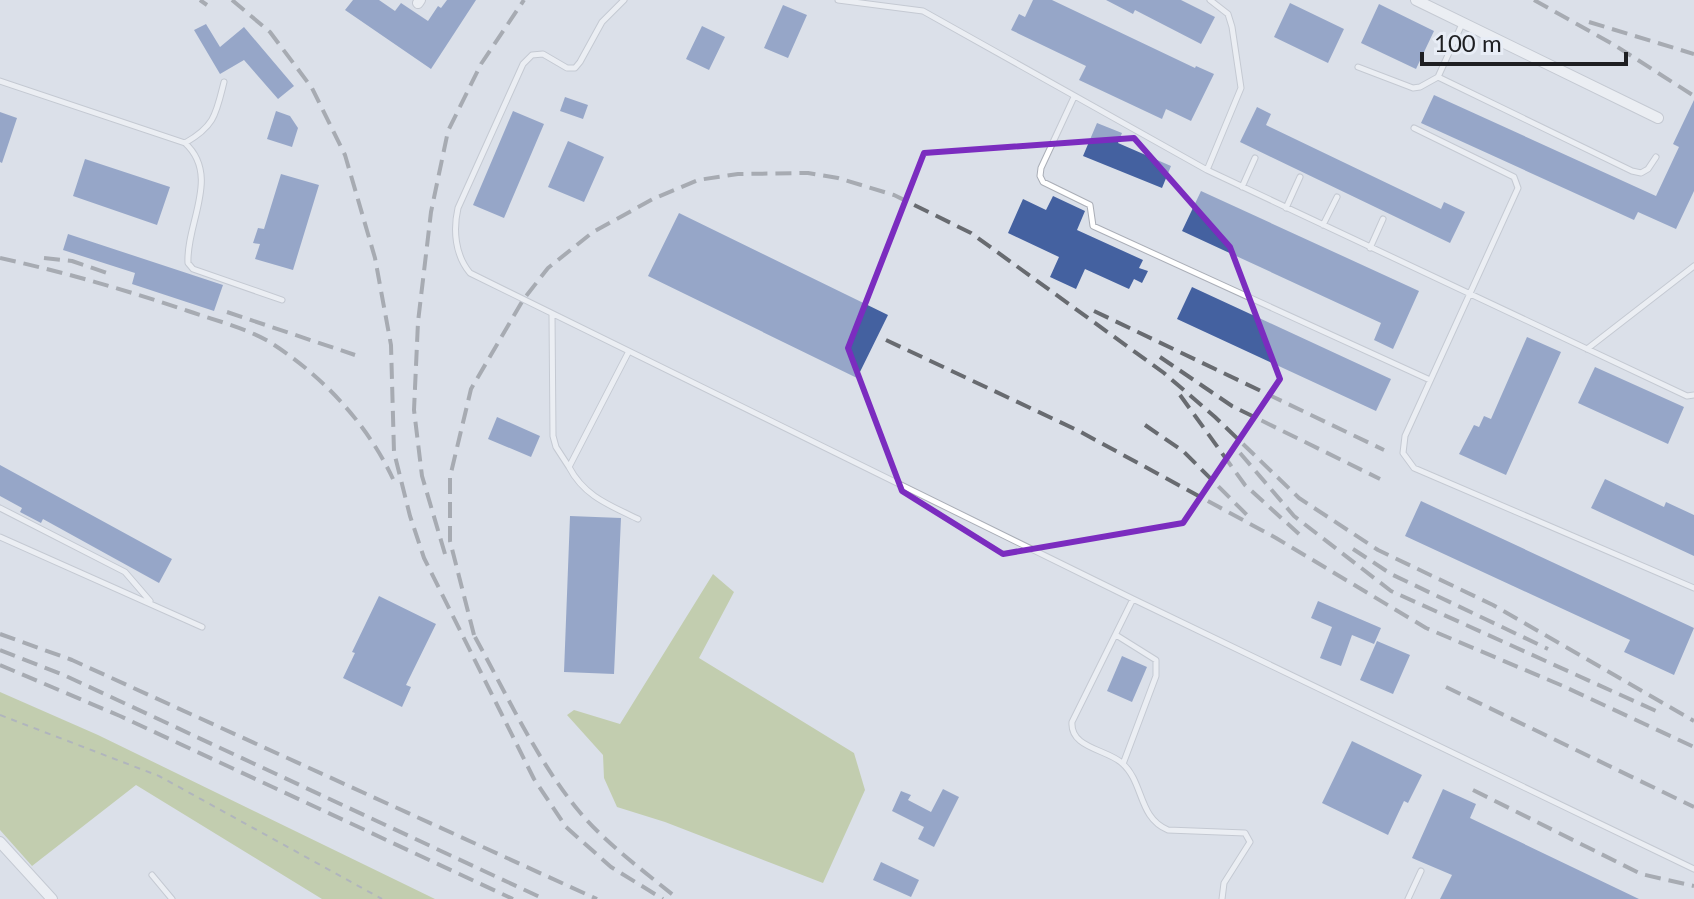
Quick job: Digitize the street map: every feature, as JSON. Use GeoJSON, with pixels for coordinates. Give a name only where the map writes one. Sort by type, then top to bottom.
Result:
{"type":"FeatureCollection","features":[{"type":"Feature","properties":{"kind":"street"},"geometry":{"type":"LineString","coordinates":[[1416,0],[1658,118]]}},
{"type":"Feature","properties":{"kind":"street"},"geometry":{"type":"LineString","coordinates":[[0,842],[52,899]]}},
{"type":"Feature","properties":{"kind":"lane"},"geometry":{"type":"LineString","coordinates":[[624,0],[602,22],[575,68],[567,68],[543,54],[532,55],[523,64],[458,208],[458,252],[470,273],[1133,599],[1694,869]]}},
{"type":"Feature","properties":{"kind":"lane"},"geometry":{"type":"LineString","coordinates":[[838,0],[923,11],[1207,170],[1687,396],[1694,395]]}},
{"type":"Feature","properties":{"kind":"lane"},"geometry":{"type":"LineString","coordinates":[[1207,170],[1241,88],[1228,14],[1210,0]]}},
{"type":"Feature","properties":{"kind":"lane"},"geometry":{"type":"LineString","coordinates":[[1358,67],[1406,87],[1420,87],[1438,77],[1462,23]]}},
{"type":"Feature","properties":{"kind":"lane"},"geometry":{"type":"LineString","coordinates":[[1438,77],[1632,171],[1641,173],[1648,169],[1656,157]]}},
{"type":"Feature","properties":{"kind":"lane"},"geometry":{"type":"LineString","coordinates":[[0,81],[185,143],[195,152],[202,192],[188,263],[193,269],[282,300]]}},
{"type":"Feature","properties":{"kind":"lane"},"geometry":{"type":"LineString","coordinates":[[185,143],[206,131],[217,109],[224,82]]}},
{"type":"Feature","properties":{"kind":"lane"},"geometry":{"type":"LineString","coordinates":[[1074,97],[1040,176],[1043,182],[1090,205],[1091,222],[1096,229],[1430,380]]}},
{"type":"Feature","properties":{"kind":"lane"},"geometry":{"type":"LineString","coordinates":[[1414,128],[1514,177],[1518,188],[1405,436],[1403,453],[1414,468],[1694,588]]}},
{"type":"Feature","properties":{"kind":"lane"},"geometry":{"type":"LineString","coordinates":[[1242,187],[1255,158]]}},
{"type":"Feature","properties":{"kind":"lane"},"geometry":{"type":"LineString","coordinates":[[1286,208],[1300,177]]}},
{"type":"Feature","properties":{"kind":"lane"},"geometry":{"type":"LineString","coordinates":[[1323,225],[1337,197]]}},
{"type":"Feature","properties":{"kind":"lane"},"geometry":{"type":"LineString","coordinates":[[1370,248],[1383,219]]}},
{"type":"Feature","properties":{"kind":"lane"},"geometry":{"type":"LineString","coordinates":[[1587,349],[1694,266]]}},
{"type":"Feature","properties":{"kind":"lane"},"geometry":{"type":"LineString","coordinates":[[552,315],[553,436],[556,447],[577,484],[595,498],[638,519]]}},
{"type":"Feature","properties":{"kind":"lane"},"geometry":{"type":"LineString","coordinates":[[569,467],[628,353]]}},
{"type":"Feature","properties":{"kind":"lane"},"geometry":{"type":"LineString","coordinates":[[0,508],[125,572],[153,605]]}},
{"type":"Feature","properties":{"kind":"lane"},"geometry":{"type":"LineString","coordinates":[[0,537],[202,627]]}},
{"type":"Feature","properties":{"kind":"lane"},"geometry":{"type":"LineString","coordinates":[[1133,599],[1072,722],[1071,730],[1076,738],[1123,764],[1148,815],[1157,826],[1168,830],[1245,833],[1249,836],[1250,842],[1224,883],[1222,899]]}},
{"type":"Feature","properties":{"kind":"lane"},"geometry":{"type":"LineString","coordinates":[[1116,635],[1156,660],[1156,676],[1123,764]]}},
{"type":"Feature","properties":{"kind":"lane"},"geometry":{"type":"LineString","coordinates":[[1408,899],[1421,871]]}},
{"type":"Feature","properties":{"kind":"lane"},"geometry":{"type":"LineString","coordinates":[[152,875],[172,899]]}},
{"type":"Feature","properties":{"kind":"path"},"geometry":{"type":"LineString","coordinates":[[0,715],[159,776],[382,899]]}},
{"type":"Feature","properties":{"kind":"highlighted area"},"geometry":{"type":"Polygon","coordinates":[[[1134,138],[1230,247],[1280,379],[1183,523],[1003,554],[902,491],[848,348],[924,153],[1134,138]]]}},
{"type":"Feature","properties":{"kind":"green space"},"geometry":{"type":"Polygon","coordinates":[[[713,574],[734,592],[699,658],[854,753],[865,790],[823,883],[665,822],[617,807],[604,778],[603,755],[567,715],[574,710],[620,724],[713,574]]]}},
{"type":"Feature","properties":{"kind":"green space"},"geometry":{"type":"Polygon","coordinates":[[[0,692],[98,735],[435,899],[322,899],[136,785],[32,866],[0,830],[0,692]]]}},
{"type":"Feature","properties":{"kind":"building"},"geometry":{"type":"Polygon","coordinates":[[[353,0],[379,0],[395,11],[401,3],[428,21],[438,6],[441,8],[447,0],[476,0],[431,69],[345,10],[353,0]]]}},
{"type":"Feature","properties":{"kind":"building"},"geometry":{"type":"Polygon","coordinates":[[[1033,0],[1052,0],[1195,68],[1214,74],[1191,121],[1166,109],[1162,119],[1079,80],[1086,66],[1011,30],[1019,14],[1025,17],[1033,0]]]}},
{"type":"Feature","properties":{"kind":"building"},"geometry":{"type":"Polygon","coordinates":[[[1106,0],[1181,0],[1215,17],[1201,44],[1135,10],[1133,14],[1106,0]]]}},
{"type":"Feature","properties":{"kind":"building"},"geometry":{"type":"Polygon","coordinates":[[[1290,3],[1344,29],[1328,63],[1274,37],[1290,3]]]}},
{"type":"Feature","properties":{"kind":"building"},"geometry":{"type":"Polygon","coordinates":[[[1379,4],[1434,31],[1416,69],[1361,43],[1379,4]]]}},
{"type":"Feature","properties":{"kind":"building"},"geometry":{"type":"Polygon","coordinates":[[[783,5],[807,15],[788,58],[764,48],[783,5]]]}},
{"type":"Feature","properties":{"kind":"building"},"geometry":{"type":"Polygon","coordinates":[[[206,24],[220,47],[244,27],[294,86],[278,99],[244,60],[220,74],[194,30],[206,24]]]}},
{"type":"Feature","properties":{"kind":"building"},"geometry":{"type":"Polygon","coordinates":[[[702,26],[725,37],[709,70],[686,59],[702,26]]]}},
{"type":"Feature","properties":{"kind":"building"},"geometry":{"type":"Polygon","coordinates":[[[1434,95],[1656,196],[1679,147],[1673,144],[1694,100],[1694,191],[1676,229],[1638,212],[1634,220],[1421,123],[1434,95]]]}},
{"type":"Feature","properties":{"kind":"building"},"geometry":{"type":"Polygon","coordinates":[[[565,97],[588,105],[583,119],[560,111],[565,97]]]}},
{"type":"Feature","properties":{"kind":"building"},"geometry":{"type":"Polygon","coordinates":[[[1257,107],[1271,114],[1266,125],[1441,209],[1444,202],[1465,212],[1450,243],[1240,142],[1257,107]]]}},
{"type":"Feature","properties":{"kind":"building"},"geometry":{"type":"Polygon","coordinates":[[[276,111],[290,116],[298,128],[292,147],[267,139],[276,111]]]}},
{"type":"Feature","properties":{"kind":"building"},"geometry":{"type":"Polygon","coordinates":[[[513,111],[544,124],[504,218],[473,205],[513,111]]]}},
{"type":"Feature","properties":{"kind":"building"},"geometry":{"type":"Polygon","coordinates":[[[0,112],[17,118],[2,163],[0,162],[0,112]]]}},
{"type":"Feature","properties":{"kind":"building"},"geometry":{"type":"Polygon","coordinates":[[[1097,123],[1122,133],[1118,143],[1171,166],[1162,188],[1083,156],[1097,123]]]}},
{"type":"Feature","properties":{"kind":"building"},"geometry":{"type":"Polygon","coordinates":[[[568,141],[604,157],[584,202],[548,187],[568,141]]]}},
{"type":"Feature","properties":{"kind":"building"},"geometry":{"type":"Polygon","coordinates":[[[85,159],[170,187],[157,225],[73,196],[85,159]]]}},
{"type":"Feature","properties":{"kind":"building"},"geometry":{"type":"Polygon","coordinates":[[[281,174],[319,185],[293,270],[255,259],[260,244],[253,243],[258,228],[264,229],[281,174]]]}},
{"type":"Feature","properties":{"kind":"building"},"geometry":{"type":"Polygon","coordinates":[[[1201,191],[1419,291],[1393,349],[1374,340],[1381,323],[1182,231],[1201,191]]]}},
{"type":"Feature","properties":{"kind":"building"},"geometry":{"type":"Polygon","coordinates":[[[1053,196],[1085,211],[1077,230],[1143,260],[1139,268],[1148,271],[1142,283],[1134,279],[1129,289],[1085,269],[1076,289],[1050,277],[1059,257],[1008,233],[1023,199],[1046,210],[1053,196]]]}},
{"type":"Feature","properties":{"kind":"building"},"geometry":{"type":"Polygon","coordinates":[[[679,213],[888,315],[857,378],[648,276],[679,213]]]}},
{"type":"Feature","properties":{"kind":"building"},"geometry":{"type":"Polygon","coordinates":[[[68,234],[223,285],[214,311],[132,284],[135,273],[63,250],[68,234]]]}},
{"type":"Feature","properties":{"kind":"building"},"geometry":{"type":"Polygon","coordinates":[[[1192,287],[1391,379],[1376,411],[1177,319],[1192,287]]]}},
{"type":"Feature","properties":{"kind":"building"},"geometry":{"type":"Polygon","coordinates":[[[1527,337],[1561,352],[1506,475],[1459,454],[1474,425],[1479,427],[1484,416],[1491,419],[1527,337]]]}},
{"type":"Feature","properties":{"kind":"building"},"geometry":{"type":"Polygon","coordinates":[[[1595,367],[1684,407],[1668,444],[1578,403],[1595,367]]]}},
{"type":"Feature","properties":{"kind":"building"},"geometry":{"type":"Polygon","coordinates":[[[497,417],[540,436],[531,457],[488,439],[497,417]]]}},
{"type":"Feature","properties":{"kind":"building"},"geometry":{"type":"Polygon","coordinates":[[[0,465],[172,559],[159,583],[43,519],[41,523],[20,512],[22,508],[0,496],[0,465]]]}},
{"type":"Feature","properties":{"kind":"building"},"geometry":{"type":"Polygon","coordinates":[[[1605,479],[1664,507],[1666,502],[1694,515],[1694,556],[1591,508],[1605,479]]]}},
{"type":"Feature","properties":{"kind":"building"},"geometry":{"type":"Polygon","coordinates":[[[1421,501],[1694,628],[1674,675],[1624,652],[1630,640],[1405,536],[1421,501]]]}},
{"type":"Feature","properties":{"kind":"building"},"geometry":{"type":"Polygon","coordinates":[[[570,516],[621,518],[614,674],[564,672],[570,516]]]}},
{"type":"Feature","properties":{"kind":"building"},"geometry":{"type":"Polygon","coordinates":[[[379,596],[436,624],[406,685],[411,687],[402,707],[343,678],[379,596]]]}},
{"type":"Feature","properties":{"kind":"building"},"geometry":{"type":"Polygon","coordinates":[[[1318,601],[1381,628],[1374,644],[1352,635],[1341,666],[1320,658],[1332,627],[1311,618],[1318,601]]]}},
{"type":"Feature","properties":{"kind":"building"},"geometry":{"type":"Polygon","coordinates":[[[1377,641],[1410,655],[1393,694],[1360,680],[1377,641]]]}},
{"type":"Feature","properties":{"kind":"building"},"geometry":{"type":"Polygon","coordinates":[[[1122,656],[1147,667],[1132,702],[1107,691],[1122,656]]]}},
{"type":"Feature","properties":{"kind":"building"},"geometry":{"type":"Polygon","coordinates":[[[1352,741],[1422,775],[1408,803],[1404,801],[1388,835],[1322,803],[1352,741]]]}},
{"type":"Feature","properties":{"kind":"building"},"geometry":{"type":"Polygon","coordinates":[[[943,789],[959,797],[934,847],[918,839],[924,827],[892,811],[901,791],[911,795],[908,800],[931,812],[943,789]]]}},
{"type":"Feature","properties":{"kind":"building"},"geometry":{"type":"Polygon","coordinates":[[[1443,789],[1476,804],[1470,818],[1639,899],[1440,899],[1452,875],[1412,858],[1443,789]]]}},
{"type":"Feature","properties":{"kind":"building"},"geometry":{"type":"Polygon","coordinates":[[[881,862],[919,880],[911,897],[873,880],[881,862]]]}},
{"type":"Feature","properties":{"kind":"railway"},"geometry":{"type":"LineString","coordinates":[[200,0],[207,5]]}},
{"type":"Feature","properties":{"kind":"railway"},"geometry":{"type":"LineString","coordinates":[[232,0],[270,32],[312,88],[345,155],[375,258],[391,345],[394,452],[424,558],[534,779],[566,827],[611,867],[663,899]]}},
{"type":"Feature","properties":{"kind":"railway"},"geometry":{"type":"LineString","coordinates":[[445,554],[422,476],[414,410],[418,322],[431,212],[448,131],[481,64],[524,0]]}},
{"type":"Feature","properties":{"kind":"railway"},"geometry":{"type":"LineString","coordinates":[[1534,0],[1616,46],[1694,96]]}},
{"type":"Feature","properties":{"kind":"railway"},"geometry":{"type":"LineString","coordinates":[[1589,22],[1694,54]]}},
{"type":"Feature","properties":{"kind":"railway"},"geometry":{"type":"LineString","coordinates":[[474,635],[450,541],[450,477],[471,389],[523,300],[548,268],[593,232],[653,199],[698,180],[738,174],[808,173],[838,178],[894,195],[971,233],[1164,373],[1299,498],[1378,550],[1493,605],[1694,721]]}},
{"type":"Feature","properties":{"kind":"railway"},"geometry":{"type":"LineString","coordinates":[[0,258],[141,296],[239,328],[268,341],[288,354],[341,401],[370,438],[393,479]]}},
{"type":"Feature","properties":{"kind":"railway"},"geometry":{"type":"LineString","coordinates":[[44,258],[72,261],[113,275]]}},
{"type":"Feature","properties":{"kind":"railway"},"geometry":{"type":"LineString","coordinates":[[1094,311],[1384,450]]}},
{"type":"Feature","properties":{"kind":"railway"},"geometry":{"type":"LineString","coordinates":[[227,312],[355,355]]}},
{"type":"Feature","properties":{"kind":"railway"},"geometry":{"type":"LineString","coordinates":[[886,340],[1079,431],[1276,538],[1426,628],[1563,686],[1694,747]]}},
{"type":"Feature","properties":{"kind":"railway"},"geometry":{"type":"LineString","coordinates":[[1160,357],[1232,406],[1380,479]]}},
{"type":"Feature","properties":{"kind":"railway"},"geometry":{"type":"LineString","coordinates":[[1180,395],[1245,485],[1299,534]]}},
{"type":"Feature","properties":{"kind":"railway"},"geometry":{"type":"LineString","coordinates":[[1145,425],[1183,451],[1248,516]]}},
{"type":"Feature","properties":{"kind":"railway"},"geometry":{"type":"LineString","coordinates":[[1240,453],[1294,516],[1391,591],[1656,711]]}},
{"type":"Feature","properties":{"kind":"railway"},"geometry":{"type":"LineString","coordinates":[[1353,549],[1391,574],[1548,649]]}},
{"type":"Feature","properties":{"kind":"railway"},"geometry":{"type":"LineString","coordinates":[[0,634],[72,660],[597,899]]}},
{"type":"Feature","properties":{"kind":"railway"},"geometry":{"type":"LineString","coordinates":[[475,637],[535,748],[578,810],[613,846],[678,899]]}},
{"type":"Feature","properties":{"kind":"railway"},"geometry":{"type":"LineString","coordinates":[[0,650],[66,676],[544,899]]}},
{"type":"Feature","properties":{"kind":"railway"},"geometry":{"type":"LineString","coordinates":[[0,665],[120,716],[513,899]]}},
{"type":"Feature","properties":{"kind":"railway"},"geometry":{"type":"LineString","coordinates":[[1446,687],[1694,807]]}},
{"type":"Feature","properties":{"kind":"railway"},"geometry":{"type":"LineString","coordinates":[[1473,790],[1641,874],[1694,886]]}}]}
